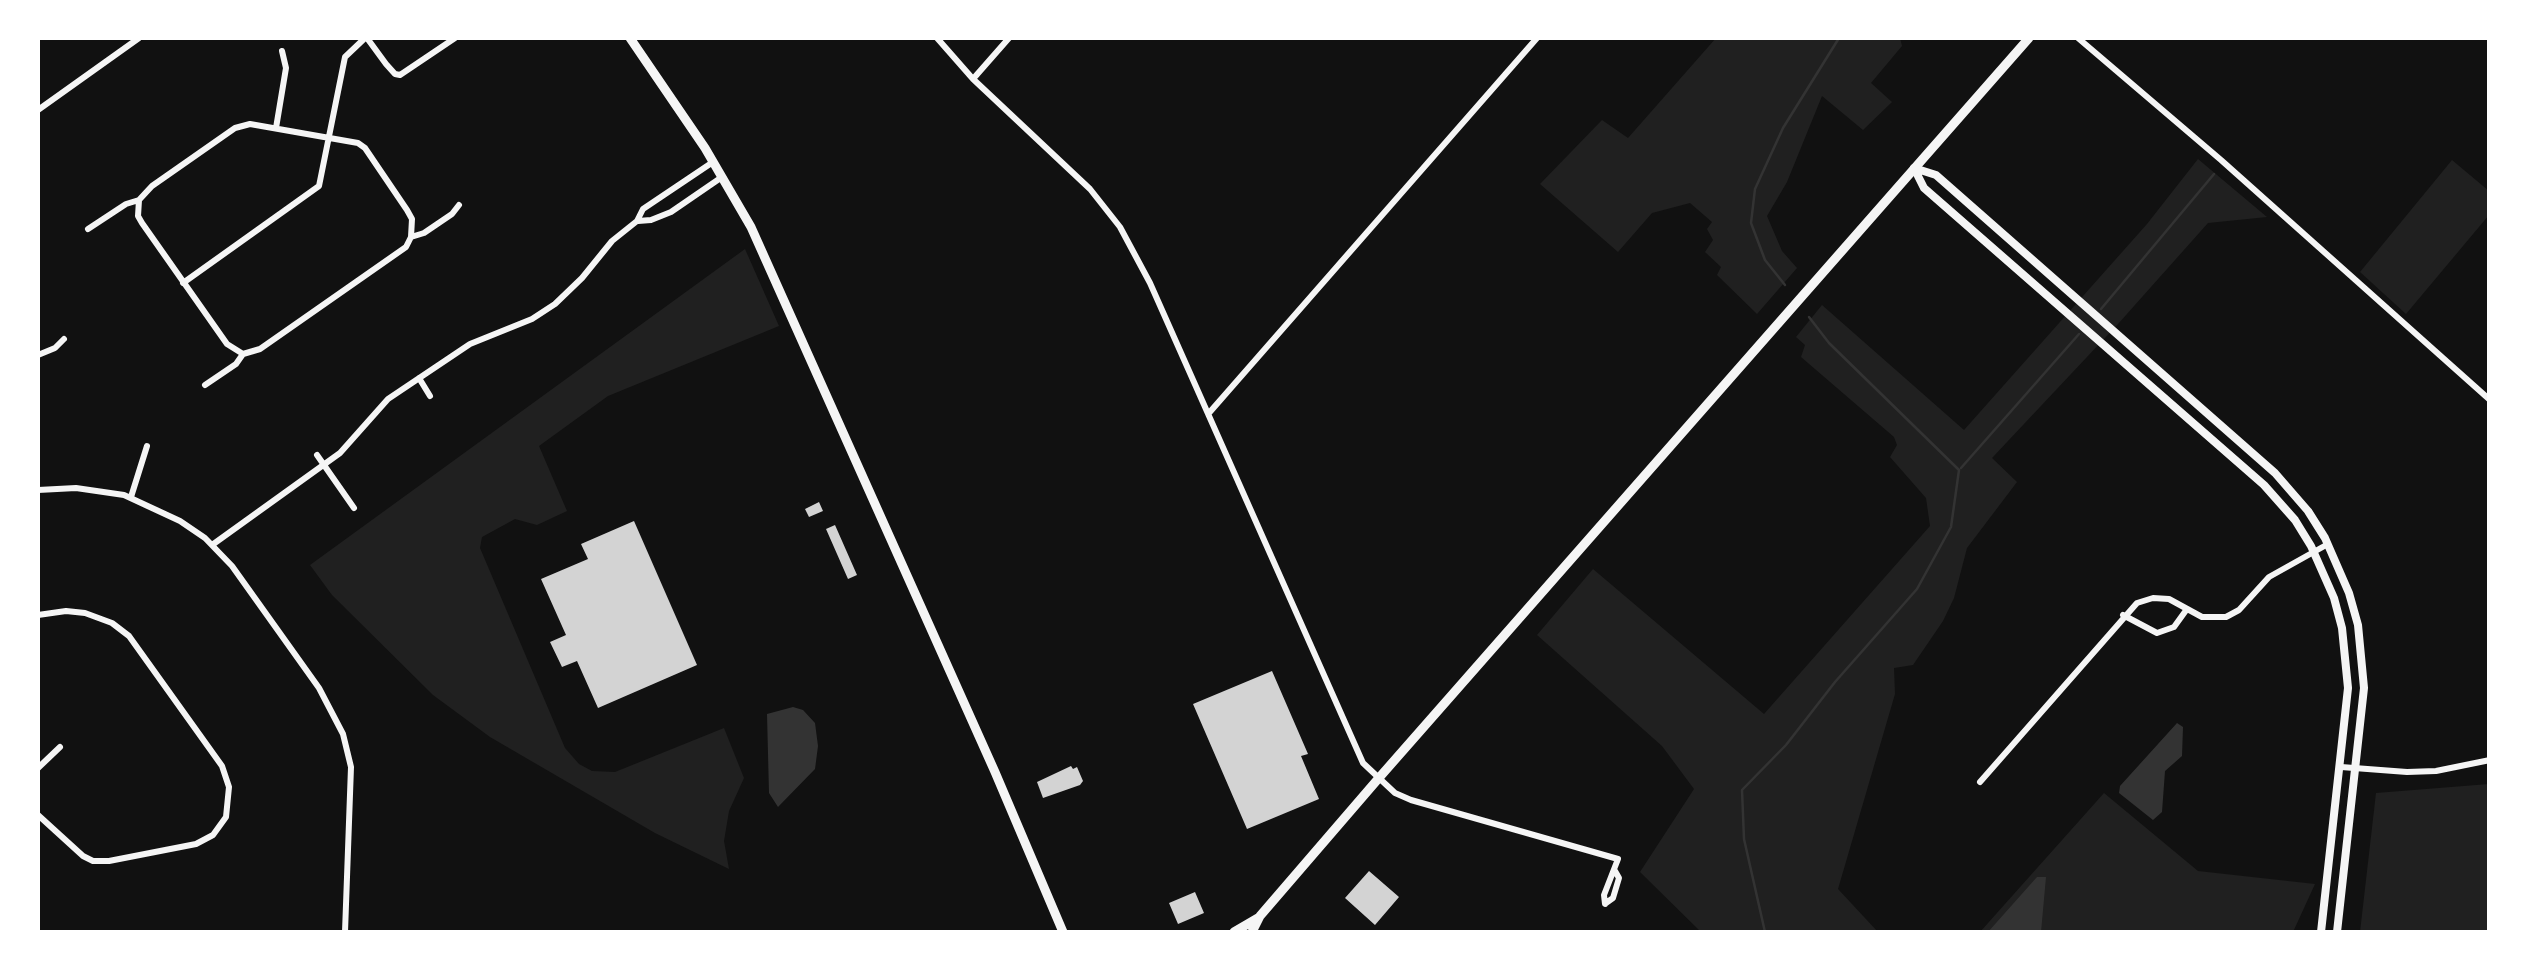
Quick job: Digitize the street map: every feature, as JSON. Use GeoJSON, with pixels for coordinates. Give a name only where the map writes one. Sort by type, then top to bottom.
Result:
{"type":"FeatureCollection","features":[{"type":"Feature","properties":{"kind":"main road"},"geometry":{"type":"LineString","coordinates":[[630,38],[713,162],[766,259],[1063,932]]}},
{"type":"Feature","properties":{"kind":"main road"},"geometry":{"type":"LineString","coordinates":[[1252,932],[1260,916],[1378,779],[2029,38]]}},
{"type":"Feature","properties":{"kind":"main road"},"geometry":{"type":"LineString","coordinates":[[1234,932],[1260,916]]}},
{"type":"Feature","properties":{"kind":"street"},"geometry":{"type":"LineString","coordinates":[[38,110],[139,38]]}},
{"type":"Feature","properties":{"kind":"street"},"geometry":{"type":"LineString","coordinates":[[183,282],[314,193],[323,178],[345,57],[366,38],[395,74],[400,75],[456,38]]}},
{"type":"Feature","properties":{"kind":"street"},"geometry":{"type":"LineString","coordinates":[[937,38],[972,79],[1066,164],[1107,208],[1150,283],[1360,758],[1395,793],[1618,858],[1615,871]]}},
{"type":"Feature","properties":{"kind":"street"},"geometry":{"type":"LineString","coordinates":[[972,79],[1008,38]]}},
{"type":"Feature","properties":{"kind":"street"},"geometry":{"type":"LineString","coordinates":[[1208,414],[1536,38]]}},
{"type":"Feature","properties":{"kind":"street"},"geometry":{"type":"LineString","coordinates":[[2078,38],[2490,400]]}},
{"type":"Feature","properties":{"kind":"street"},"geometry":{"type":"LineString","coordinates":[[276,128],[286,68],[282,51]]}},
{"type":"Feature","properties":{"kind":"street"},"geometry":{"type":"LineString","coordinates":[[88,229],[139,200],[152,186],[235,128],[250,124],[276,128],[358,143],[364,148],[412,220],[406,248],[260,349],[243,354],[236,364],[205,384]]}},
{"type":"Feature","properties":{"kind":"street"},"geometry":{"type":"LineString","coordinates":[[212,545],[340,454],[380,406],[419,378],[470,344],[532,319],[555,304],[612,241],[637,221],[643,209],[713,162]]}},
{"type":"Feature","properties":{"kind":"street"},"geometry":{"type":"LineString","coordinates":[[1914,168],[1936,174],[2275,473],[2308,511],[2328,544],[2349,593],[2362,654],[2364,688],[2337,932]]}},
{"type":"Feature","properties":{"kind":"street"},"geometry":{"type":"LineString","coordinates":[[1914,168],[1924,188],[2264,484],[2295,520],[2314,551],[2334,598],[2348,688],[2321,932]]}},
{"type":"Feature","properties":{"kind":"street"},"geometry":{"type":"LineString","coordinates":[[637,221],[671,212],[722,177]]}},
{"type":"Feature","properties":{"kind":"street"},"geometry":{"type":"LineString","coordinates":[[139,200],[138,216],[227,344],[243,354]]}},
{"type":"Feature","properties":{"kind":"street"},"geometry":{"type":"LineString","coordinates":[[411,237],[424,234],[460,205]]}},
{"type":"Feature","properties":{"kind":"street"},"geometry":{"type":"LineString","coordinates":[[2057,303],[2066,289]]}},
{"type":"Feature","properties":{"kind":"street"},"geometry":{"type":"LineString","coordinates":[[38,355],[64,339]]}},
{"type":"Feature","properties":{"kind":"street"},"geometry":{"type":"LineString","coordinates":[[419,378],[430,396]]}},
{"type":"Feature","properties":{"kind":"street"},"geometry":{"type":"LineString","coordinates":[[130,498],[146,446]]}},
{"type":"Feature","properties":{"kind":"street"},"geometry":{"type":"LineString","coordinates":[[317,455],[354,508]]}},
{"type":"Feature","properties":{"kind":"street"},"geometry":{"type":"LineString","coordinates":[[38,490],[76,488],[130,498],[180,520],[232,566],[319,688],[344,734],[352,787],[345,932]]}},
{"type":"Feature","properties":{"kind":"street"},"geometry":{"type":"LineString","coordinates":[[1980,782],[2137,603],[2169,599],[2202,617],[2226,617],[2239,610],[2270,577],[2328,544]]}},
{"type":"Feature","properties":{"kind":"street"},"geometry":{"type":"LineString","coordinates":[[2124,616],[2157,633],[2174,626],[2187,610]]}},
{"type":"Feature","properties":{"kind":"street"},"geometry":{"type":"LineString","coordinates":[[38,615],[66,611],[94,615],[120,628],[138,645],[226,772],[229,787],[228,809],[220,828],[196,844],[102,862],[83,856],[38,815]]}},
{"type":"Feature","properties":{"kind":"street"},"geometry":{"type":"LineString","coordinates":[[38,768],[60,746]]}},
{"type":"Feature","properties":{"kind":"street"},"geometry":{"type":"LineString","coordinates":[[2340,767],[2436,771],[2490,760]]}},
{"type":"Feature","properties":{"kind":"shaded area"},"geometry":{"type":"Polygon","coordinates":[[[1716,38],[1900,38],[1902,46],[1871,83],[1892,102],[1863,130],[1822,96],[1787,182],[1767,216],[1782,251],[1797,268],[1757,314],[1717,275],[1721,267],[1705,252],[1713,240],[1707,229],[1712,222],[1690,203],[1652,213],[1618,252],[1540,184],[1602,120],[1628,138],[1716,38]]]}},
{"type":"Feature","properties":{"kind":"shaded area"},"geometry":{"type":"Polygon","coordinates":[[[2198,159],[2267,217],[2208,223],[1992,458],[2017,482],[1967,548],[1954,598],[1943,621],[1913,665],[1894,668],[1895,694],[1838,889],[1878,932],[1701,932],[1640,872],[1694,789],[1662,746],[1537,635],[1593,569],[1764,714],[1930,526],[1926,498],[1890,457],[1897,445],[1894,437],[1801,357],[1805,345],[1796,337],[1822,305],[1964,430],[2147,224],[2198,159]]]}},
{"type":"Feature","properties":{"kind":"shaded area"},"geometry":{"type":"Polygon","coordinates":[[[2452,160],[2489,191],[2489,215],[2406,314],[2360,272],[2452,160]]]}},
{"type":"Feature","properties":{"kind":"shaded area"},"geometry":{"type":"Polygon","coordinates":[[[745,249],[779,326],[608,396],[539,446],[567,511],[537,525],[515,519],[482,537],[480,548],[565,748],[579,764],[592,771],[615,772],[724,728],[744,778],[729,811],[724,841],[729,869],[655,833],[490,737],[433,695],[332,595],[310,565],[745,249]]]}},
{"type":"Feature","properties":{"kind":"shaded area"},"geometry":{"type":"Polygon","coordinates":[[[793,707],[803,710],[815,723],[815,769],[778,807],[769,793],[767,714],[793,707]]]}},
{"type":"Feature","properties":{"kind":"shaded area"},"geometry":{"type":"Polygon","coordinates":[[[2177,723],[2183,727],[2182,756],[2165,771],[2162,812],[2153,820],[2119,793],[2120,786],[2177,723]]]}},
{"type":"Feature","properties":{"kind":"shaded area"},"geometry":{"type":"Polygon","coordinates":[[[2489,784],[2489,932],[2360,932],[2376,793],[2489,784]]]}},
{"type":"Feature","properties":{"kind":"shaded area"},"geometry":{"type":"Polygon","coordinates":[[[2104,793],[2198,871],[2315,884],[2293,932],[1980,932],[2104,793]]]}},
{"type":"Feature","properties":{"kind":"shaded area"},"geometry":{"type":"Polygon","coordinates":[[[2037,877],[2046,877],[2041,932],[1988,932],[2037,877]]]}},
{"type":"Feature","properties":{"kind":"building"},"geometry":{"type":"Polygon","coordinates":[[[819,502],[823,511],[809,517],[805,509],[819,502]]]}},
{"type":"Feature","properties":{"kind":"building"},"geometry":{"type":"Polygon","coordinates":[[[634,521],[697,665],[598,708],[577,661],[562,667],[550,642],[566,635],[541,579],[588,559],[581,544],[634,521]]]}},
{"type":"Feature","properties":{"kind":"building"},"geometry":{"type":"Polygon","coordinates":[[[835,525],[857,575],[848,579],[826,529],[835,525]]]}},
{"type":"Feature","properties":{"kind":"building"},"geometry":{"type":"Polygon","coordinates":[[[1272,671],[1308,754],[1301,756],[1319,799],[1247,829],[1193,704],[1272,671]]]}},
{"type":"Feature","properties":{"kind":"building"},"geometry":{"type":"Polygon","coordinates":[[[1071,766],[1077,767],[1083,781],[1080,785],[1043,798],[1037,782],[1071,766]]]}},
{"type":"Feature","properties":{"kind":"building"},"geometry":{"type":"Polygon","coordinates":[[[1369,871],[1399,897],[1375,925],[1345,898],[1369,871]]]}},
{"type":"Feature","properties":{"kind":"building"},"geometry":{"type":"Polygon","coordinates":[[[1195,892],[1204,913],[1178,924],[1169,903],[1195,892]]]}},
{"type":"Feature","properties":{"kind":"waterway"},"geometry":{"type":"LineString","coordinates":[[1785,285],[1765,260],[1751,223],[1755,189],[1783,128],[1839,38]]}},
{"type":"Feature","properties":{"kind":"waterway"},"geometry":{"type":"LineString","coordinates":[[2101,309],[2214,174]]}},
{"type":"Feature","properties":{"kind":"waterway"},"geometry":{"type":"LineString","coordinates":[[1765,932],[1744,839],[1742,790],[1786,745],[1917,589],[1951,527],[1959,470],[1829,343],[1809,317]]}},
{"type":"Feature","properties":{"kind":"waterway"},"geometry":{"type":"LineString","coordinates":[[1961,468],[2079,334]]}}]}
